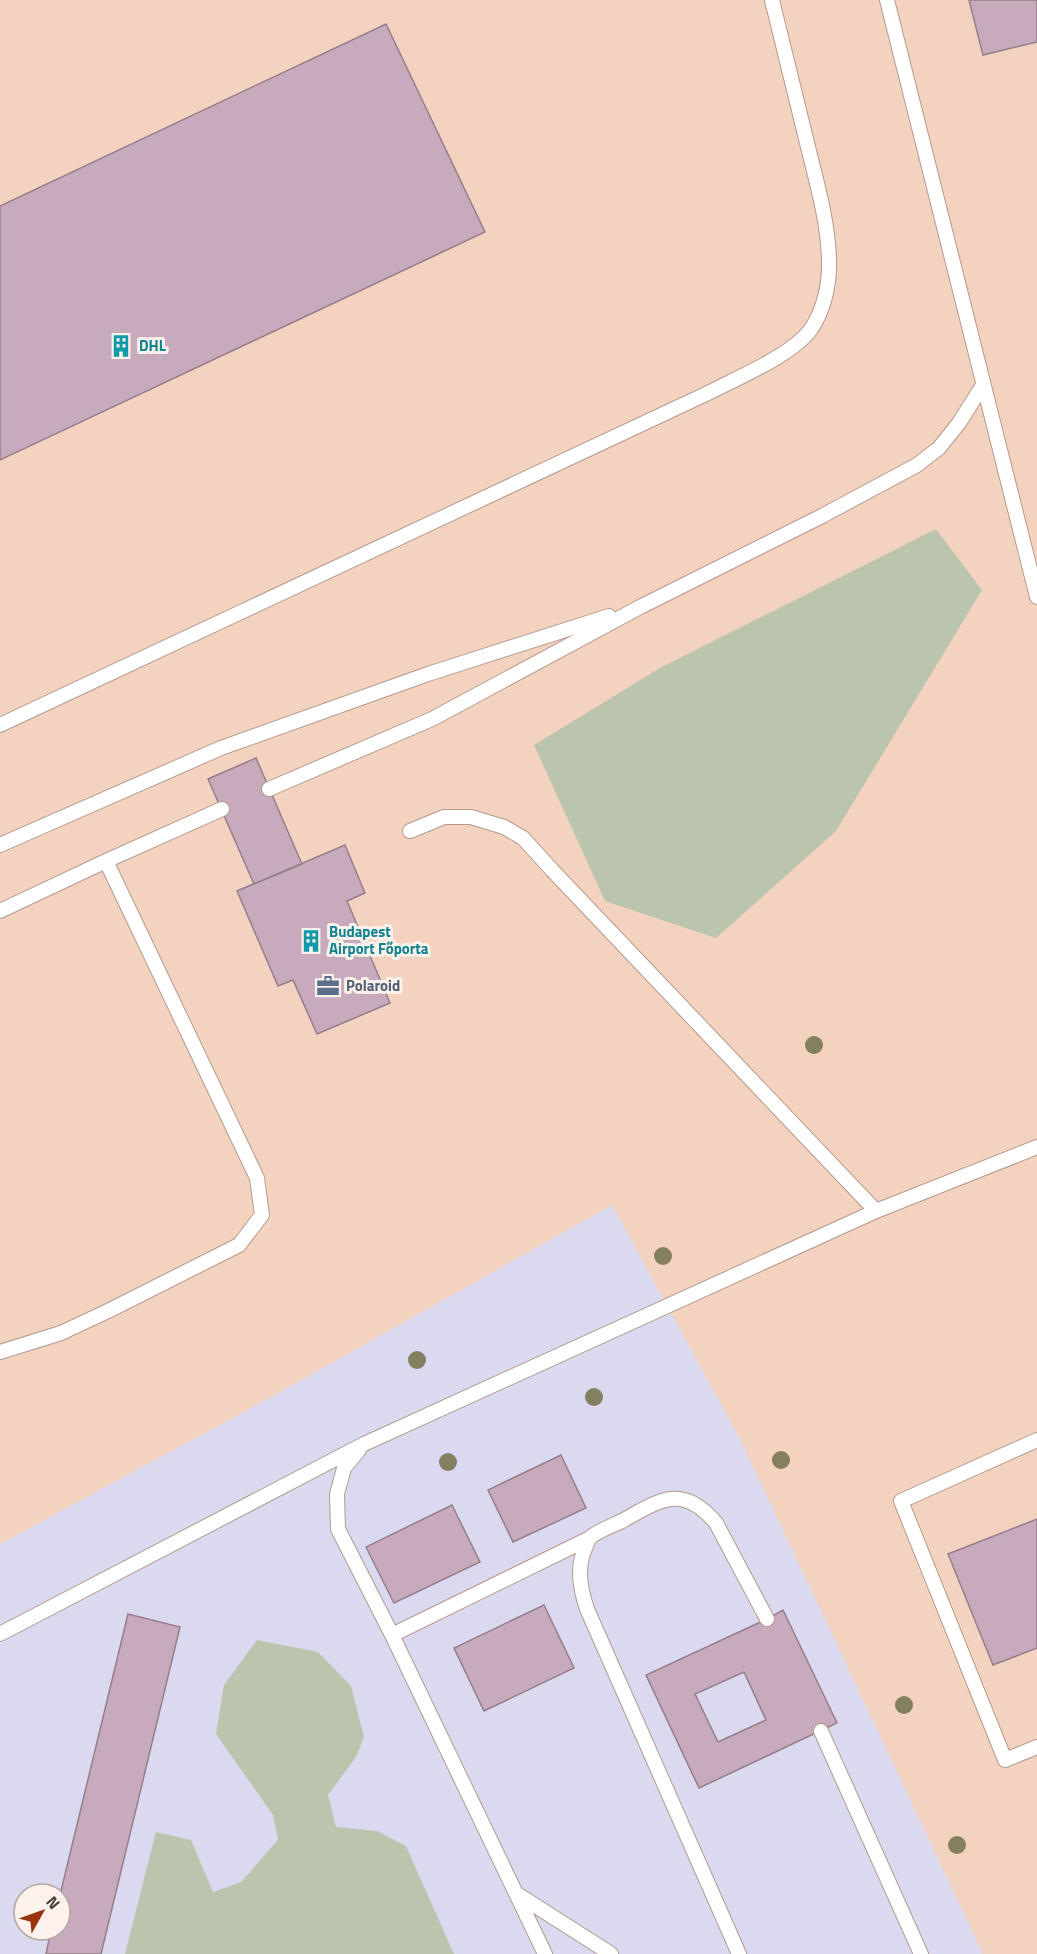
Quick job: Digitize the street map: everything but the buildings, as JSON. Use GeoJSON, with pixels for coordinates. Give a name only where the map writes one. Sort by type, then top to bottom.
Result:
{"type":"FeatureCollection","features":[{"type":"Feature","properties":{"kind":"lane"},"geometry":{"type":"LineString","coordinates":[[0,725],[706,394],[769,361],[809,332],[822,311],[826,289],[829,262],[826,222],[772,0]]}},
{"type":"Feature","properties":{"kind":"lane"},"geometry":{"type":"LineString","coordinates":[[887,0],[1037,597]]}},
{"type":"Feature","properties":{"kind":"lane"},"geometry":{"type":"LineString","coordinates":[[269,789],[432,718],[640,607],[822,516],[917,465],[939,448],[959,423],[983,385]]}},
{"type":"Feature","properties":{"kind":"lane"},"geometry":{"type":"LineString","coordinates":[[0,845],[221,748],[428,674],[640,607]]}},
{"type":"Feature","properties":{"kind":"lane"},"geometry":{"type":"LineString","coordinates":[[0,911],[222,809]]}},
{"type":"Feature","properties":{"kind":"lane"},"geometry":{"type":"LineString","coordinates":[[410,831],[444,817],[471,817],[504,827],[524,838],[876,1211]]}},
{"type":"Feature","properties":{"kind":"lane"},"geometry":{"type":"LineString","coordinates":[[0,1352],[62,1333],[240,1245],[262,1215],[257,1178],[106,861]]}},
{"type":"Feature","properties":{"kind":"lane"},"geometry":{"type":"LineString","coordinates":[[0,1634],[364,1444],[876,1211],[1037,1147]]}},
{"type":"Feature","properties":{"kind":"lane"},"geometry":{"type":"LineString","coordinates":[[1037,1440],[901,1502],[1005,1760],[1037,1747]]}},
{"type":"Feature","properties":{"kind":"lane"},"geometry":{"type":"LineString","coordinates":[[364,1444],[344,1468],[337,1494],[338,1529],[392,1635],[545,1954]]}},
{"type":"Feature","properties":{"kind":"lane"},"geometry":{"type":"LineString","coordinates":[[392,1635],[590,1538],[659,1501],[673,1498],[693,1502],[716,1523],[767,1619]]}},
{"type":"Feature","properties":{"kind":"lane"},"geometry":{"type":"LineString","coordinates":[[590,1538],[580,1557],[580,1586],[587,1609],[739,1954]]}},
{"type":"Feature","properties":{"kind":"lane"},"geometry":{"type":"LineString","coordinates":[[821,1731],[921,1954]]}},
{"type":"Feature","properties":{"kind":"lane"},"geometry":{"type":"LineString","coordinates":[[515,1893],[611,1954]]}},
{"type":"Feature","properties":{"kind":"shaded area"},"geometry":{"type":"Polygon","coordinates":[[[0,0],[1037,0],[1037,1954],[0,1954],[0,0]]]}},
{"type":"Feature","properties":{"kind":"shaded area"},"geometry":{"type":"Polygon","coordinates":[[[612,1205],[739,1437],[983,1954],[0,1954],[0,1544],[273,1396],[612,1205]]]}},
{"type":"Feature","properties":{"kind":"green space"},"geometry":{"type":"Polygon","coordinates":[[[936,529],[982,590],[836,831],[716,938],[605,901],[534,745],[660,668],[936,529]]]}},
{"type":"Feature","properties":{"kind":"green space"},"geometry":{"type":"Polygon","coordinates":[[[257,1640],[318,1652],[351,1686],[364,1737],[356,1757],[328,1795],[336,1827],[377,1831],[406,1846],[454,1954],[125,1954],[156,1832],[191,1840],[213,1892],[241,1882],[278,1840],[273,1815],[216,1734],[224,1685],[257,1640]]]}},
{"type":"Feature","properties":{"kind":"place","name":"DHL"},"geometry":{"type":"Point","coordinates":[121,346]}},
{"type":"Feature","properties":{"kind":"place","name":"Budapest Airport Főporta"},"geometry":{"type":"Point","coordinates":[311,941]}},
{"type":"Feature","properties":{"kind":"place","name":"Polaroid"},"geometry":{"type":"Point","coordinates":[328,986]}}]}
